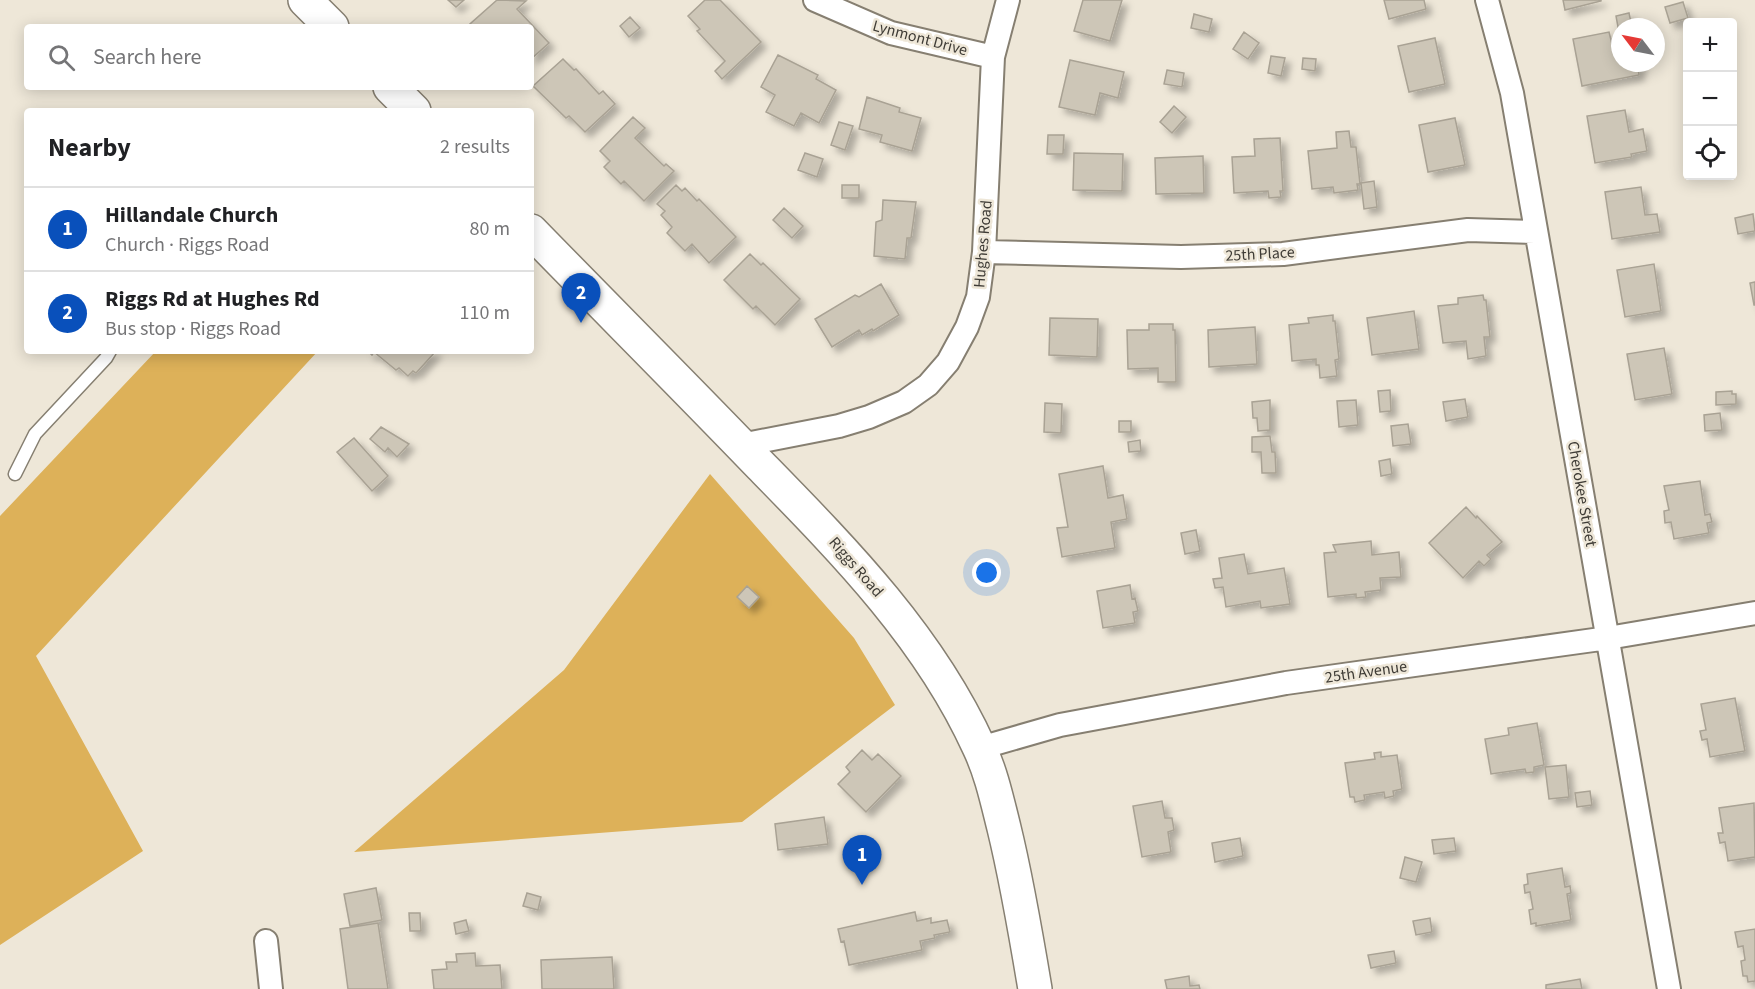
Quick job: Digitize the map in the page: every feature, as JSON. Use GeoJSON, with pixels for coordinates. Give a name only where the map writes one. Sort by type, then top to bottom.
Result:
{"type":"FeatureCollection","features":[{"type":"Feature","properties":{"kind":"main road"},"geometry":{"type":"LineString","coordinates":[[305,0],[329,24]]}},
{"type":"Feature","properties":{"kind":"main road"},"geometry":{"type":"LineString","coordinates":[[393,90],[411,108]]}},
{"type":"Feature","properties":{"kind":"main road","name":"Riggs Road"},"geometry":{"type":"LineString","coordinates":[[534,234],[853,562],[907,627],[938,670],[980,748],[990,775],[1015,871],[1035,989]]}},
{"type":"Feature","properties":{"kind":"street","name":"Lynmont Drive"},"geometry":{"type":"LineString","coordinates":[[815,0],[891,33],[993,57]]}},
{"type":"Feature","properties":{"kind":"street","name":"Hughes Road"},"geometry":{"type":"LineString","coordinates":[[741,445],[839,426],[869,417],[904,402],[928,385],[948,362],[967,327],[978,297],[984,252],[993,57],[1008,0]]}},
{"type":"Feature","properties":{"kind":"street","name":"Cherokee Street"},"geometry":{"type":"LineString","coordinates":[[1487,0],[1512,93],[1670,989]]}},
{"type":"Feature","properties":{"kind":"street","name":"25th Place"},"geometry":{"type":"LineString","coordinates":[[984,252],[1182,257],[1272,254],[1468,230],[1535,232]]}},
{"type":"Feature","properties":{"kind":"street","name":"25th Avenue"},"geometry":{"type":"LineString","coordinates":[[980,748],[1059,725],[1286,683],[1608,638],[1755,613]]}},
{"type":"Feature","properties":{"kind":"street"},"geometry":{"type":"LineString","coordinates":[[266,941],[271,989]]}},
{"type":"Feature","properties":{"kind":"lane"},"geometry":{"type":"LineString","coordinates":[[15,474],[35,434],[108,354]]}},
{"type":"Feature","properties":{"kind":"shaded area"},"geometry":{"type":"Polygon","coordinates":[[[153,354],[315,354],[36,656],[143,851],[0,945],[0,516],[153,354]]]}},
{"type":"Feature","properties":{"kind":"shaded area"},"geometry":{"type":"Polygon","coordinates":[[[710,474],[854,638],[895,705],[742,822],[354,852],[564,670],[710,474]]]}},
{"type":"Feature","properties":{"kind":"building"},"geometry":{"type":"Polygon","coordinates":[[[448,0],[464,0],[456,7],[448,0]]]}},
{"type":"Feature","properties":{"kind":"building"},"geometry":{"type":"Polygon","coordinates":[[[497,0],[526,1],[517,9],[531,24],[470,24],[497,0]]]}},
{"type":"Feature","properties":{"kind":"building"},"geometry":{"type":"Polygon","coordinates":[[[705,0],[720,0],[761,42],[722,79],[715,71],[725,61],[697,31],[700,29],[688,16],[705,0]]]}},
{"type":"Feature","properties":{"kind":"building"},"geometry":{"type":"Polygon","coordinates":[[[1083,0],[1122,0],[1110,41],[1074,31],[1083,0]]]}},
{"type":"Feature","properties":{"kind":"building"},"geometry":{"type":"Polygon","coordinates":[[[1384,0],[1424,0],[1426,9],[1389,19],[1384,0]]]}},
{"type":"Feature","properties":{"kind":"building"},"geometry":{"type":"Polygon","coordinates":[[[1563,0],[1601,0],[1601,1],[1565,10],[1563,0]]]}},
{"type":"Feature","properties":{"kind":"building"},"geometry":{"type":"Polygon","coordinates":[[[1683,2],[1688,18],[1670,23],[1665,7],[1683,2]]]}},
{"type":"Feature","properties":{"kind":"building"},"geometry":{"type":"Polygon","coordinates":[[[1629,13],[1630,18],[1616,18],[1616,16],[1629,13]]]}},
{"type":"Feature","properties":{"kind":"building"},"geometry":{"type":"Polygon","coordinates":[[[1194,14],[1212,19],[1209,32],[1191,28],[1194,14]]]}},
{"type":"Feature","properties":{"kind":"building"},"geometry":{"type":"Polygon","coordinates":[[[630,17],[640,28],[629,37],[620,26],[630,17]]]}},
{"type":"Feature","properties":{"kind":"building"},"geometry":{"type":"Polygon","coordinates":[[[534,27],[549,43],[534,56],[534,27]]]}},
{"type":"Feature","properties":{"kind":"building"},"geometry":{"type":"Polygon","coordinates":[[[1244,32],[1259,43],[1248,59],[1233,49],[1244,32]]]}},
{"type":"Feature","properties":{"kind":"building"},"geometry":{"type":"Polygon","coordinates":[[[1609,32],[1611,72],[1639,72],[1639,75],[1582,86],[1573,39],[1609,32]]]}},
{"type":"Feature","properties":{"kind":"building"},"geometry":{"type":"Polygon","coordinates":[[[1435,38],[1445,84],[1409,92],[1398,46],[1435,38]]]}},
{"type":"Feature","properties":{"kind":"building"},"geometry":{"type":"Polygon","coordinates":[[[778,55],[818,75],[816,79],[836,90],[819,123],[801,113],[794,126],[766,112],[775,95],[761,87],[778,55]]]}},
{"type":"Feature","properties":{"kind":"building"},"geometry":{"type":"Polygon","coordinates":[[[1271,56],[1285,58],[1281,76],[1268,73],[1271,56]]]}},
{"type":"Feature","properties":{"kind":"building"},"geometry":{"type":"Polygon","coordinates":[[[1303,58],[1316,59],[1315,71],[1302,69],[1303,58]]]}},
{"type":"Feature","properties":{"kind":"building"},"geometry":{"type":"Polygon","coordinates":[[[563,59],[574,70],[576,69],[599,94],[603,91],[615,104],[585,132],[569,116],[566,118],[534,85],[563,59]]]}},
{"type":"Feature","properties":{"kind":"building"},"geometry":{"type":"Polygon","coordinates":[[[1070,60],[1124,72],[1118,98],[1100,93],[1095,115],[1059,107],[1070,60]]]}},
{"type":"Feature","properties":{"kind":"building"},"geometry":{"type":"Polygon","coordinates":[[[1167,70],[1184,73],[1182,87],[1164,84],[1167,70]]]}},
{"type":"Feature","properties":{"kind":"building"},"geometry":{"type":"Polygon","coordinates":[[[867,97],[900,108],[899,112],[921,118],[912,151],[880,142],[882,135],[859,129],[867,97]]]}},
{"type":"Feature","properties":{"kind":"building"},"geometry":{"type":"Polygon","coordinates":[[[1174,106],[1186,117],[1172,133],[1160,122],[1174,106]]]}},
{"type":"Feature","properties":{"kind":"building"},"geometry":{"type":"Polygon","coordinates":[[[1625,110],[1629,132],[1643,129],[1647,151],[1631,154],[1632,157],[1595,163],[1587,116],[1625,110]]]}},
{"type":"Feature","properties":{"kind":"building"},"geometry":{"type":"Polygon","coordinates":[[[633,117],[645,128],[635,138],[664,166],[666,164],[674,171],[644,201],[624,181],[621,184],[604,167],[610,161],[600,151],[633,117]]]}},
{"type":"Feature","properties":{"kind":"building"},"geometry":{"type":"Polygon","coordinates":[[[1455,118],[1465,165],[1428,172],[1419,125],[1455,118]]]}},
{"type":"Feature","properties":{"kind":"building"},"geometry":{"type":"Polygon","coordinates":[[[839,122],[853,126],[845,150],[831,145],[839,122]]]}},
{"type":"Feature","properties":{"kind":"building"},"geometry":{"type":"Polygon","coordinates":[[[1349,131],[1351,147],[1356,147],[1360,184],[1357,184],[1358,190],[1334,193],[1333,187],[1312,189],[1308,151],[1337,148],[1336,132],[1349,131]]]}},
{"type":"Feature","properties":{"kind":"building"},"geometry":{"type":"Polygon","coordinates":[[[1048,135],[1064,135],[1063,154],[1047,154],[1048,135]]]}},
{"type":"Feature","properties":{"kind":"building"},"geometry":{"type":"Polygon","coordinates":[[[1280,138],[1283,191],[1280,191],[1281,197],[1269,198],[1268,191],[1234,193],[1232,157],[1255,156],[1254,139],[1280,138]]]}},
{"type":"Feature","properties":{"kind":"building"},"geometry":{"type":"Polygon","coordinates":[[[805,153],[823,159],[817,177],[798,170],[805,153]]]}},
{"type":"Feature","properties":{"kind":"building"},"geometry":{"type":"Polygon","coordinates":[[[1074,153],[1123,154],[1122,191],[1073,190],[1074,153]]]}},
{"type":"Feature","properties":{"kind":"building"},"geometry":{"type":"Polygon","coordinates":[[[1203,156],[1204,193],[1156,194],[1155,158],[1203,156]]]}},
{"type":"Feature","properties":{"kind":"building"},"geometry":{"type":"Polygon","coordinates":[[[1374,181],[1377,207],[1364,209],[1361,183],[1374,181]]]}},
{"type":"Feature","properties":{"kind":"building"},"geometry":{"type":"Polygon","coordinates":[[[676,185],[682,191],[685,188],[697,201],[699,199],[736,237],[709,263],[692,244],[685,251],[667,233],[672,227],[661,215],[665,211],[657,204],[676,185]]]}},
{"type":"Feature","properties":{"kind":"building"},"geometry":{"type":"Polygon","coordinates":[[[842,185],[859,185],[859,198],[842,198],[842,185]]]}},
{"type":"Feature","properties":{"kind":"building"},"geometry":{"type":"Polygon","coordinates":[[[1641,187],[1645,215],[1657,214],[1660,232],[1612,239],[1605,192],[1641,187]]]}},
{"type":"Feature","properties":{"kind":"building"},"geometry":{"type":"Polygon","coordinates":[[[883,200],[916,202],[911,238],[907,238],[905,259],[874,256],[876,222],[882,220],[883,200]]]}},
{"type":"Feature","properties":{"kind":"building"},"geometry":{"type":"Polygon","coordinates":[[[784,208],[803,226],[792,238],[773,220],[784,208]]]}},
{"type":"Feature","properties":{"kind":"building"},"geometry":{"type":"Polygon","coordinates":[[[1753,214],[1755,231],[1738,234],[1735,218],[1753,214]]]}},
{"type":"Feature","properties":{"kind":"building"},"geometry":{"type":"Polygon","coordinates":[[[750,254],[761,265],[763,263],[800,299],[775,325],[756,306],[753,309],[724,280],[750,254]]]}},
{"type":"Feature","properties":{"kind":"building"},"geometry":{"type":"Polygon","coordinates":[[[1654,264],[1661,311],[1625,317],[1617,270],[1654,264]]]}},
{"type":"Feature","properties":{"kind":"building"},"geometry":{"type":"Polygon","coordinates":[[[1755,282],[1755,305],[1754,305],[1750,283],[1755,282]]]}},
{"type":"Feature","properties":{"kind":"building"},"geometry":{"type":"Polygon","coordinates":[[[881,284],[899,315],[873,331],[872,329],[862,335],[859,330],[832,347],[815,319],[855,295],[859,297],[881,284]]]}},
{"type":"Feature","properties":{"kind":"building"},"geometry":{"type":"Polygon","coordinates":[[[1483,295],[1486,300],[1490,337],[1484,337],[1486,356],[1468,359],[1466,341],[1443,343],[1438,306],[1458,304],[1458,298],[1483,295]]]}},
{"type":"Feature","properties":{"kind":"building"},"geometry":{"type":"Polygon","coordinates":[[[1414,311],[1419,349],[1372,355],[1367,318],[1414,311]]]}},
{"type":"Feature","properties":{"kind":"building"},"geometry":{"type":"Polygon","coordinates":[[[1333,315],[1339,359],[1335,360],[1337,376],[1320,378],[1316,359],[1292,361],[1289,325],[1309,323],[1308,318],[1333,315]]]}},
{"type":"Feature","properties":{"kind":"building"},"geometry":{"type":"Polygon","coordinates":[[[1050,318],[1098,319],[1097,357],[1049,355],[1050,318]]]}},
{"type":"Feature","properties":{"kind":"building"},"geometry":{"type":"Polygon","coordinates":[[[1149,324],[1173,324],[1176,382],[1158,382],[1158,368],[1128,369],[1127,330],[1149,330],[1149,324]]]}},
{"type":"Feature","properties":{"kind":"building"},"geometry":{"type":"Polygon","coordinates":[[[1255,327],[1257,364],[1209,367],[1208,330],[1255,327]]]}},
{"type":"Feature","properties":{"kind":"building"},"geometry":{"type":"Polygon","coordinates":[[[1664,348],[1672,394],[1635,400],[1627,354],[1664,348]]]}},
{"type":"Feature","properties":{"kind":"building"},"geometry":{"type":"Polygon","coordinates":[[[376,354],[433,354],[416,373],[413,371],[408,376],[399,368],[396,370],[376,354]]]}},
{"type":"Feature","properties":{"kind":"building"},"geometry":{"type":"Polygon","coordinates":[[[1390,390],[1391,411],[1380,412],[1378,391],[1390,390]]]}},
{"type":"Feature","properties":{"kind":"building"},"geometry":{"type":"Polygon","coordinates":[[[1732,391],[1732,394],[1736,394],[1736,404],[1716,405],[1716,392],[1732,391]]]}},
{"type":"Feature","properties":{"kind":"building"},"geometry":{"type":"Polygon","coordinates":[[[1465,399],[1468,417],[1446,421],[1443,402],[1465,399]]]}},
{"type":"Feature","properties":{"kind":"building"},"geometry":{"type":"Polygon","coordinates":[[[1270,400],[1270,430],[1258,431],[1257,418],[1253,418],[1252,402],[1270,400]]]}},
{"type":"Feature","properties":{"kind":"building"},"geometry":{"type":"Polygon","coordinates":[[[1356,400],[1358,425],[1339,427],[1337,401],[1356,400]]]}},
{"type":"Feature","properties":{"kind":"building"},"geometry":{"type":"Polygon","coordinates":[[[1045,403],[1062,404],[1061,433],[1044,432],[1045,403]]]}},
{"type":"Feature","properties":{"kind":"building"},"geometry":{"type":"Polygon","coordinates":[[[1720,413],[1722,430],[1705,431],[1704,415],[1720,413]]]}},
{"type":"Feature","properties":{"kind":"building"},"geometry":{"type":"Polygon","coordinates":[[[1119,421],[1131,421],[1131,432],[1119,432],[1119,421]]]}},
{"type":"Feature","properties":{"kind":"building"},"geometry":{"type":"Polygon","coordinates":[[[1408,424],[1411,444],[1393,446],[1391,426],[1408,424]]]}},
{"type":"Feature","properties":{"kind":"building"},"geometry":{"type":"Polygon","coordinates":[[[381,427],[409,444],[397,457],[388,448],[385,452],[370,439],[381,427]]]}},
{"type":"Feature","properties":{"kind":"building"},"geometry":{"type":"Polygon","coordinates":[[[1270,436],[1272,452],[1275,452],[1276,473],[1262,473],[1261,452],[1252,452],[1252,437],[1270,436]]]}},
{"type":"Feature","properties":{"kind":"building"},"geometry":{"type":"Polygon","coordinates":[[[354,438],[388,476],[372,491],[337,452],[354,438]]]}},
{"type":"Feature","properties":{"kind":"building"},"geometry":{"type":"Polygon","coordinates":[[[1140,440],[1141,451],[1129,452],[1128,442],[1140,440]]]}},
{"type":"Feature","properties":{"kind":"building"},"geometry":{"type":"Polygon","coordinates":[[[1390,459],[1392,474],[1381,476],[1379,461],[1390,459]]]}},
{"type":"Feature","properties":{"kind":"building"},"geometry":{"type":"Polygon","coordinates":[[[1103,466],[1108,498],[1123,495],[1127,519],[1111,522],[1115,548],[1062,557],[1057,528],[1068,527],[1059,474],[1103,466]]]}},
{"type":"Feature","properties":{"kind":"building"},"geometry":{"type":"Polygon","coordinates":[[[1700,481],[1705,515],[1710,514],[1712,522],[1707,523],[1709,533],[1674,539],[1671,522],[1665,523],[1664,511],[1669,510],[1664,486],[1700,481]]]}},
{"type":"Feature","properties":{"kind":"building"},"geometry":{"type":"Polygon","coordinates":[[[1466,507],[1502,542],[1487,555],[1491,559],[1484,566],[1479,561],[1463,578],[1429,543],[1466,507]]]}},
{"type":"Feature","properties":{"kind":"building"},"geometry":{"type":"Polygon","coordinates":[[[1196,530],[1200,551],[1185,554],[1181,533],[1196,530]]]}},
{"type":"Feature","properties":{"kind":"building"},"geometry":{"type":"Polygon","coordinates":[[[1371,541],[1372,555],[1399,552],[1401,577],[1380,578],[1381,590],[1365,592],[1366,597],[1356,598],[1356,594],[1328,597],[1324,553],[1336,552],[1333,545],[1371,541]]]}},
{"type":"Feature","properties":{"kind":"building"},"geometry":{"type":"Polygon","coordinates":[[[1244,554],[1248,574],[1284,568],[1290,604],[1261,608],[1260,601],[1226,607],[1223,587],[1215,588],[1213,579],[1222,578],[1219,558],[1244,554]]]}},
{"type":"Feature","properties":{"kind":"building"},"geometry":{"type":"Polygon","coordinates":[[[1130,585],[1132,599],[1135,598],[1138,611],[1133,612],[1135,623],[1103,628],[1097,591],[1130,585]]]}},
{"type":"Feature","properties":{"kind":"building"},"geometry":{"type":"Polygon","coordinates":[[[747,586],[759,597],[749,608],[737,597],[747,586]]]}},
{"type":"Feature","properties":{"kind":"building"},"geometry":{"type":"Polygon","coordinates":[[[1735,698],[1745,751],[1710,757],[1707,739],[1702,740],[1700,731],[1706,730],[1701,704],[1735,698]]]}},
{"type":"Feature","properties":{"kind":"building"},"geometry":{"type":"Polygon","coordinates":[[[1537,723],[1544,765],[1534,767],[1534,772],[1526,773],[1525,769],[1491,774],[1485,739],[1509,735],[1508,728],[1537,723]]]}},
{"type":"Feature","properties":{"kind":"building"},"geometry":{"type":"Polygon","coordinates":[[[862,750],[872,760],[878,754],[901,776],[866,812],[838,784],[850,772],[846,767],[862,750]]]}},
{"type":"Feature","properties":{"kind":"building"},"geometry":{"type":"Polygon","coordinates":[[[1381,752],[1381,757],[1397,755],[1402,789],[1393,791],[1394,796],[1385,798],[1384,792],[1364,795],[1365,800],[1355,802],[1354,797],[1350,797],[1345,763],[1375,759],[1374,753],[1381,752]]]}},
{"type":"Feature","properties":{"kind":"building"},"geometry":{"type":"Polygon","coordinates":[[[1566,765],[1569,797],[1549,799],[1545,767],[1566,765]]]}},
{"type":"Feature","properties":{"kind":"building"},"geometry":{"type":"Polygon","coordinates":[[[1590,791],[1592,805],[1577,807],[1575,793],[1590,791]]]}},
{"type":"Feature","properties":{"kind":"building"},"geometry":{"type":"Polygon","coordinates":[[[1162,801],[1165,818],[1172,818],[1174,830],[1168,832],[1171,852],[1142,857],[1133,806],[1162,801]]]}},
{"type":"Feature","properties":{"kind":"building"},"geometry":{"type":"Polygon","coordinates":[[[1754,803],[1755,857],[1728,861],[1725,842],[1720,843],[1718,833],[1723,833],[1719,808],[1754,803]]]}},
{"type":"Feature","properties":{"kind":"building"},"geometry":{"type":"Polygon","coordinates":[[[824,817],[828,844],[778,850],[775,824],[824,817]]]}},
{"type":"Feature","properties":{"kind":"building"},"geometry":{"type":"Polygon","coordinates":[[[1240,838],[1243,856],[1215,862],[1212,843],[1240,838]]]}},
{"type":"Feature","properties":{"kind":"building"},"geometry":{"type":"Polygon","coordinates":[[[1454,838],[1456,851],[1434,854],[1432,840],[1454,838]]]}},
{"type":"Feature","properties":{"kind":"building"},"geometry":{"type":"Polygon","coordinates":[[[1405,857],[1422,862],[1416,882],[1400,878],[1405,857]]]}},
{"type":"Feature","properties":{"kind":"building"},"geometry":{"type":"Polygon","coordinates":[[[1562,868],[1565,887],[1570,886],[1571,893],[1567,894],[1571,920],[1536,926],[1536,923],[1531,924],[1529,910],[1533,909],[1530,892],[1525,893],[1524,885],[1528,884],[1527,874],[1562,868]]]}},
{"type":"Feature","properties":{"kind":"building"},"geometry":{"type":"Polygon","coordinates":[[[376,888],[382,920],[350,926],[344,894],[376,888]]]}},
{"type":"Feature","properties":{"kind":"building"},"geometry":{"type":"Polygon","coordinates":[[[527,893],[541,897],[538,910],[523,906],[527,893]]]}},
{"type":"Feature","properties":{"kind":"building"},"geometry":{"type":"Polygon","coordinates":[[[915,912],[917,921],[931,918],[931,923],[947,920],[950,932],[920,941],[922,950],[849,965],[844,941],[841,942],[838,929],[915,912]]]}},
{"type":"Feature","properties":{"kind":"building"},"geometry":{"type":"Polygon","coordinates":[[[409,913],[420,913],[421,931],[410,931],[409,913]]]}},
{"type":"Feature","properties":{"kind":"building"},"geometry":{"type":"Polygon","coordinates":[[[1430,918],[1432,932],[1416,935],[1413,921],[1430,918]]]}},
{"type":"Feature","properties":{"kind":"building"},"geometry":{"type":"Polygon","coordinates":[[[466,920],[469,931],[456,934],[454,923],[466,920]]]}},
{"type":"Feature","properties":{"kind":"building"},"geometry":{"type":"Polygon","coordinates":[[[378,923],[388,989],[348,989],[340,929],[378,923]]]}},
{"type":"Feature","properties":{"kind":"building"},"geometry":{"type":"Polygon","coordinates":[[[1755,929],[1755,981],[1748,982],[1747,976],[1743,976],[1741,961],[1745,960],[1743,946],[1738,947],[1735,932],[1755,929]]]}},
{"type":"Feature","properties":{"kind":"building"},"geometry":{"type":"Polygon","coordinates":[[[1394,951],[1396,963],[1371,968],[1368,955],[1394,951]]]}},
{"type":"Feature","properties":{"kind":"building"},"geometry":{"type":"Polygon","coordinates":[[[475,953],[476,966],[500,965],[502,989],[434,989],[432,970],[447,969],[446,962],[457,962],[456,954],[475,953]]]}},
{"type":"Feature","properties":{"kind":"building"},"geometry":{"type":"Polygon","coordinates":[[[612,957],[614,989],[542,989],[541,960],[612,957]]]}},
{"type":"Feature","properties":{"kind":"building"},"geometry":{"type":"Polygon","coordinates":[[[1189,976],[1190,986],[1199,985],[1200,989],[1167,989],[1165,980],[1189,976]]]}},
{"type":"Feature","properties":{"kind":"building"},"geometry":{"type":"Polygon","coordinates":[[[1580,979],[1582,989],[1546,989],[1546,985],[1580,979]]]}},
{"type":"Feature","properties":{"kind":"place","name":"Riggs Rd at Hughes Rd"},"geometry":{"type":"Point","coordinates":[581,323]}},
{"type":"Feature","properties":{"kind":"place","name":"Hillandale Church"},"geometry":{"type":"Point","coordinates":[862,885]}}]}
